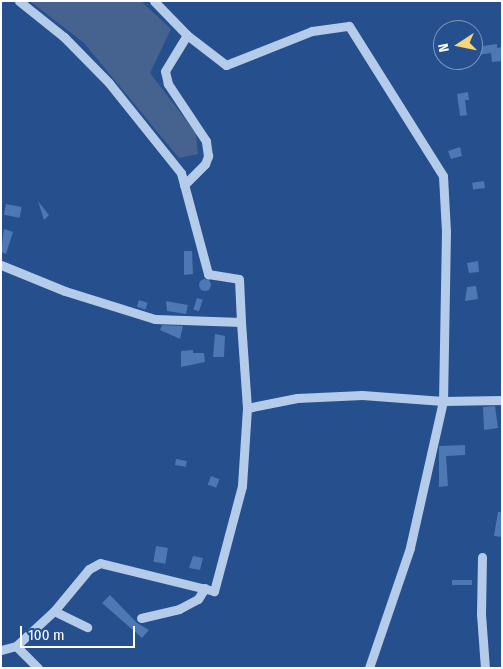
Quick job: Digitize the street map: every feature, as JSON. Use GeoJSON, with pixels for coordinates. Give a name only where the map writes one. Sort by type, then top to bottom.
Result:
{"type":"FeatureCollection","features":[{"type":"Feature","properties":{"kind":"street"},"geometry":{"type":"LineString","coordinates":[[1,650],[16,646],[54,611],[89,569],[100,563],[214,591],[242,486],[247,408],[240,279],[208,274],[180,174],[109,83],[64,37],[19,1]]}},
{"type":"Feature","properties":{"kind":"street"},"geometry":{"type":"LineString","coordinates":[[154,1],[187,35],[226,65],[312,30],[350,26],[443,176],[446,231],[443,401],[410,548],[369,668]]}},
{"type":"Feature","properties":{"kind":"street"},"geometry":{"type":"LineString","coordinates":[[184,185],[205,164],[208,156],[206,142],[168,84],[165,71],[187,35]]}},
{"type":"Feature","properties":{"kind":"street"},"geometry":{"type":"LineString","coordinates":[[1,265],[65,291],[155,319],[241,322]]}},
{"type":"Feature","properties":{"kind":"street"},"geometry":{"type":"LineString","coordinates":[[247,408],[297,398],[362,395],[443,401],[502,400]]}},
{"type":"Feature","properties":{"kind":"street"},"geometry":{"type":"LineString","coordinates":[[482,557],[481,614],[486,668]]}},
{"type":"Feature","properties":{"kind":"street"},"geometry":{"type":"LineString","coordinates":[[142,618],[179,609],[198,599],[205,588]]}},
{"type":"Feature","properties":{"kind":"street"},"geometry":{"type":"LineString","coordinates":[[54,611],[87,626]]}},
{"type":"Feature","properties":{"kind":"street"},"geometry":{"type":"LineString","coordinates":[[16,646],[38,668]]}},
{"type":"Feature","properties":{"kind":"water"},"geometry":{"type":"Polygon","coordinates":[[[30,1],[141,1],[171,29],[150,73],[196,133],[198,154],[179,158],[84,43],[30,1]]]}},
{"type":"Feature","properties":{"kind":"building"},"geometry":{"type":"Polygon","coordinates":[[[497,44],[497,48],[502,47],[502,61],[492,62],[491,53],[483,54],[483,46],[497,44]]]}},
{"type":"Feature","properties":{"kind":"building"},"geometry":{"type":"Polygon","coordinates":[[[468,92],[469,100],[465,100],[467,115],[460,116],[457,94],[468,92]]]}},
{"type":"Feature","properties":{"kind":"building"},"geometry":{"type":"Polygon","coordinates":[[[460,147],[462,156],[451,159],[448,151],[460,147]]]}},
{"type":"Feature","properties":{"kind":"building"},"geometry":{"type":"Polygon","coordinates":[[[484,181],[485,188],[473,190],[472,183],[484,181]]]}},
{"type":"Feature","properties":{"kind":"building"},"geometry":{"type":"Polygon","coordinates":[[[38,201],[49,215],[44,220],[38,201]]]}},
{"type":"Feature","properties":{"kind":"building"},"geometry":{"type":"Polygon","coordinates":[[[6,204],[22,207],[20,218],[4,215],[6,204]]]}},
{"type":"Feature","properties":{"kind":"building"},"geometry":{"type":"Polygon","coordinates":[[[4,229],[13,232],[6,254],[1,252],[4,229]]]}},
{"type":"Feature","properties":{"kind":"building"},"geometry":{"type":"Polygon","coordinates":[[[184,251],[192,251],[193,274],[184,275],[184,251]]]}},
{"type":"Feature","properties":{"kind":"building"},"geometry":{"type":"Polygon","coordinates":[[[478,261],[479,272],[469,273],[467,263],[478,261]]]}},
{"type":"Feature","properties":{"kind":"building"},"geometry":{"type":"Polygon","coordinates":[[[207,279],[210,280],[210,290],[203,291],[200,290],[199,283],[200,280],[207,279]]]}},
{"type":"Feature","properties":{"kind":"building"},"geometry":{"type":"Polygon","coordinates":[[[476,286],[478,299],[465,301],[467,287],[476,286]]]}},
{"type":"Feature","properties":{"kind":"building"},"geometry":{"type":"Polygon","coordinates":[[[197,298],[203,300],[199,311],[193,309],[197,298]]]}},
{"type":"Feature","properties":{"kind":"building"},"geometry":{"type":"Polygon","coordinates":[[[139,300],[148,303],[145,309],[137,307],[139,300]]]}},
{"type":"Feature","properties":{"kind":"building"},"geometry":{"type":"Polygon","coordinates":[[[166,301],[188,305],[186,314],[167,311],[166,301]]]}},
{"type":"Feature","properties":{"kind":"building"},"geometry":{"type":"Polygon","coordinates":[[[162,325],[183,326],[180,339],[160,330],[162,325]]]}},
{"type":"Feature","properties":{"kind":"building"},"geometry":{"type":"Polygon","coordinates":[[[215,334],[225,336],[224,357],[213,357],[215,334]]]}},
{"type":"Feature","properties":{"kind":"building"},"geometry":{"type":"Polygon","coordinates":[[[193,350],[193,353],[204,353],[205,362],[181,367],[181,351],[193,350]]]}},
{"type":"Feature","properties":{"kind":"building"},"geometry":{"type":"Polygon","coordinates":[[[495,406],[498,428],[484,430],[483,407],[495,406]]]}},
{"type":"Feature","properties":{"kind":"building"},"geometry":{"type":"Polygon","coordinates":[[[465,445],[465,455],[446,456],[448,486],[439,487],[439,446],[465,445]]]}},
{"type":"Feature","properties":{"kind":"building"},"geometry":{"type":"Polygon","coordinates":[[[176,459],[187,461],[186,467],[175,465],[176,459]]]}},
{"type":"Feature","properties":{"kind":"building"},"geometry":{"type":"Polygon","coordinates":[[[211,476],[219,479],[216,488],[208,484],[211,476]]]}},
{"type":"Feature","properties":{"kind":"building"},"geometry":{"type":"Polygon","coordinates":[[[498,512],[502,512],[502,537],[494,536],[498,512]]]}},
{"type":"Feature","properties":{"kind":"building"},"geometry":{"type":"Polygon","coordinates":[[[156,546],[168,548],[165,564],[153,562],[156,546]]]}},
{"type":"Feature","properties":{"kind":"building"},"geometry":{"type":"Polygon","coordinates":[[[193,556],[203,558],[200,570],[189,568],[193,556]]]}},
{"type":"Feature","properties":{"kind":"building"},"geometry":{"type":"Polygon","coordinates":[[[452,580],[472,580],[472,585],[452,585],[452,580]]]}},
{"type":"Feature","properties":{"kind":"building"},"geometry":{"type":"Polygon","coordinates":[[[110,595],[137,623],[149,630],[142,638],[102,603],[110,595]]]}}]}
